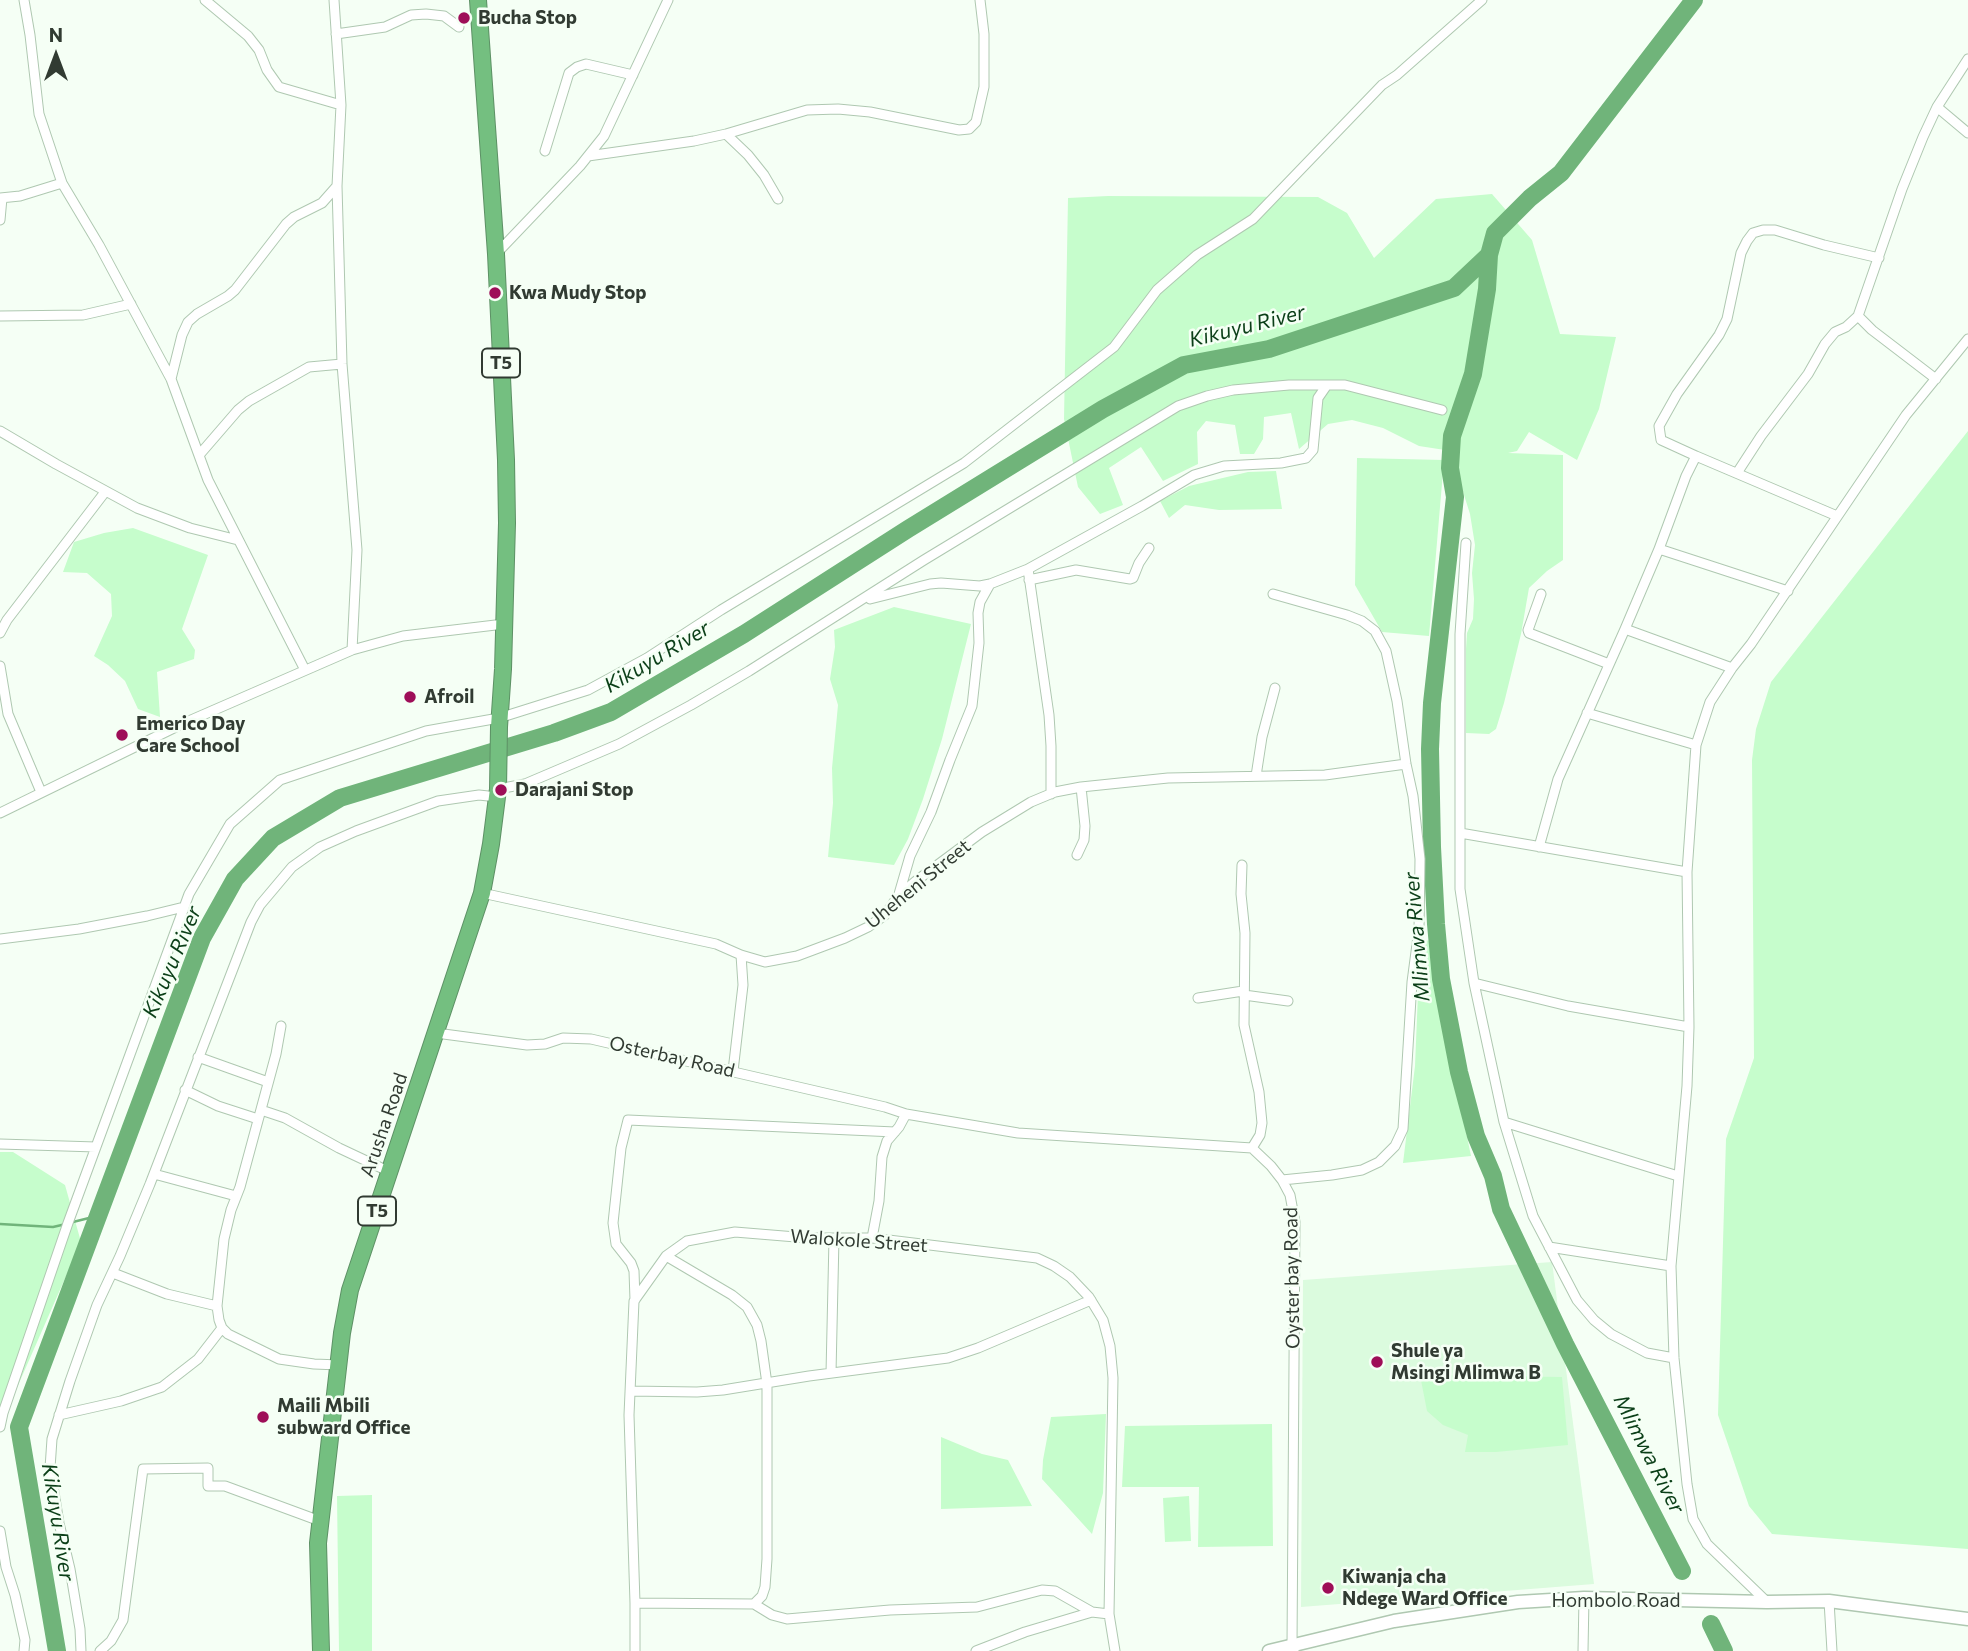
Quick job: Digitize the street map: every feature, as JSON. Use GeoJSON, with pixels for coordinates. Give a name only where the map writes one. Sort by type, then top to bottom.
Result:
{"type":"FeatureCollection","features":[{"type":"Feature","properties":{"kind":"highway","name":"T5"},"geometry":{"type":"LineString","coordinates":[[478,0],[496,254],[506,485],[498,790]]}},
{"type":"Feature","properties":{"kind":"highway","name":"Arusha Road"},"geometry":{"type":"LineString","coordinates":[[321,1651],[318,1543],[338,1365],[350,1290],[482,893],[498,790]]}},
{"type":"Feature","properties":{"kind":"street"},"geometry":{"type":"LineString","coordinates":[[24,0],[39,114],[62,183],[99,245],[170,379],[208,480],[304,670]]}},
{"type":"Feature","properties":{"kind":"street"},"geometry":{"type":"LineString","coordinates":[[205,0],[248,36],[259,50],[267,70],[279,87],[341,105]]}},
{"type":"Feature","properties":{"kind":"street"},"geometry":{"type":"LineString","coordinates":[[334,0],[341,105],[338,186],[342,364],[357,550],[352,650]]}},
{"type":"Feature","properties":{"kind":"street"},"geometry":{"type":"LineString","coordinates":[[496,254],[589,156],[604,136],[668,0]]}},
{"type":"Feature","properties":{"kind":"street"},"geometry":{"type":"LineString","coordinates":[[589,156],[694,141],[793,113],[820,109],[859,111],[959,130],[969,129],[976,122],[984,87],[985,34],[980,0]]}},
{"type":"Feature","properties":{"kind":"street"},"geometry":{"type":"LineString","coordinates":[[0,1427],[1,1413],[184,907],[230,824],[280,780],[426,730],[499,722],[588,690],[647,658],[964,463],[1114,347],[1157,290],[1197,255],[1252,219],[1382,85],[1482,0]]}},
{"type":"Feature","properties":{"kind":"street"},"geometry":{"type":"LineString","coordinates":[[336,34],[385,27],[411,15],[426,14],[444,16],[459,27]]}},
{"type":"Feature","properties":{"kind":"street"},"geometry":{"type":"LineString","coordinates":[[1737,473],[1760,436],[1808,374],[1825,344],[1835,332],[1846,327],[1858,316],[1923,137],[1937,107],[1968,59]]}},
{"type":"Feature","properties":{"kind":"street"},"geometry":{"type":"LineString","coordinates":[[545,151],[569,73],[586,64],[633,75]]}},
{"type":"Feature","properties":{"kind":"street"},"geometry":{"type":"LineString","coordinates":[[1937,107],[1968,132]]}},
{"type":"Feature","properties":{"kind":"street"},"geometry":{"type":"LineString","coordinates":[[726,134],[756,165],[778,199]]}},
{"type":"Feature","properties":{"kind":"street"},"geometry":{"type":"LineString","coordinates":[[0,220],[1,198],[20,196],[62,183]]}},
{"type":"Feature","properties":{"kind":"street"},"geometry":{"type":"LineString","coordinates":[[170,379],[188,322],[228,296],[259,261],[272,239],[286,224],[294,217],[323,203],[338,186]]}},
{"type":"Feature","properties":{"kind":"street"},"geometry":{"type":"LineString","coordinates":[[1837,516],[1661,440],[1659,426],[1727,319],[1741,253],[1753,233],[1775,230],[1879,258]]}},
{"type":"Feature","properties":{"kind":"street"},"geometry":{"type":"LineString","coordinates":[[0,316],[83,315],[131,304]]}},
{"type":"Feature","properties":{"kind":"street"},"geometry":{"type":"LineString","coordinates":[[1858,316],[1936,379]]}},
{"type":"Feature","properties":{"kind":"street"},"geometry":{"type":"LineString","coordinates":[[1767,1602],[1707,1544],[1693,1519],[1674,1358],[1671,1266],[1687,1086],[1687,872],[1696,744],[1710,702],[1731,667],[1751,644],[1906,415],[1968,339]]}},
{"type":"Feature","properties":{"kind":"street"},"geometry":{"type":"LineString","coordinates":[[200,454],[249,401],[309,367],[342,364]]}},
{"type":"Feature","properties":{"kind":"street"},"geometry":{"type":"LineString","coordinates":[[81,1651],[71,1569],[59,1523],[50,1468],[52,1439],[97,1305],[154,1174],[251,922],[260,905],[292,867],[320,847],[412,809],[438,801],[525,784],[619,744],[749,671],[936,553],[1178,406],[1233,390],[1289,385],[1346,385],[1442,410]]}},
{"type":"Feature","properties":{"kind":"street"},"geometry":{"type":"LineString","coordinates":[[859,602],[930,584],[990,584],[1028,569],[1194,475],[1224,466],[1281,463],[1306,458],[1313,450],[1318,398],[1327,385]]}},
{"type":"Feature","properties":{"kind":"street"},"geometry":{"type":"LineString","coordinates":[[0,431],[105,492],[162,518],[238,540]]}},
{"type":"Feature","properties":{"kind":"street"},"geometry":{"type":"LineString","coordinates":[[1538,847],[1558,779],[1625,629],[1696,456]]}},
{"type":"Feature","properties":{"kind":"street"},"geometry":{"type":"LineString","coordinates":[[0,633],[7,620],[105,492]]}},
{"type":"Feature","properties":{"kind":"street"},"geometry":{"type":"LineString","coordinates":[[1466,543],[1460,634],[1460,889],[1474,984],[1504,1122],[1533,1216],[1577,1300],[1594,1320],[1611,1334],[1647,1353],[1674,1358]]}},
{"type":"Feature","properties":{"kind":"street"},"geometry":{"type":"LineString","coordinates":[[1029,580],[1076,570],[1130,579],[1149,548]]}},
{"type":"Feature","properties":{"kind":"street"},"geometry":{"type":"LineString","coordinates":[[1659,549],[1788,590]]}},
{"type":"Feature","properties":{"kind":"street"},"geometry":{"type":"LineString","coordinates":[[1028,569],[1049,715],[1051,794]]}},
{"type":"Feature","properties":{"kind":"street"},"geometry":{"type":"LineString","coordinates":[[898,896],[910,856],[940,792],[972,706],[979,643],[978,614],[980,602],[990,584]]}},
{"type":"Feature","properties":{"kind":"street"},"geometry":{"type":"LineString","coordinates":[[1273,594],[1346,615],[1362,621],[1375,631],[1385,651],[1397,701],[1413,796],[1420,859],[1419,929],[1412,982],[1403,1129],[1395,1146],[1379,1162],[1362,1170],[1282,1180]]}},
{"type":"Feature","properties":{"kind":"street"},"geometry":{"type":"LineString","coordinates":[[1541,594],[1529,633],[1609,664]]}},
{"type":"Feature","properties":{"kind":"street"},"geometry":{"type":"LineString","coordinates":[[0,813],[182,724],[352,650],[403,636],[504,624]]}},
{"type":"Feature","properties":{"kind":"street"},"geometry":{"type":"LineString","coordinates":[[1625,629],[1731,667]]}},
{"type":"Feature","properties":{"kind":"street"},"geometry":{"type":"LineString","coordinates":[[0,666],[8,714],[41,792]]}},
{"type":"Feature","properties":{"kind":"street"},"geometry":{"type":"LineString","coordinates":[[1256,776],[1262,737],[1275,688]]}},
{"type":"Feature","properties":{"kind":"street"},"geometry":{"type":"LineString","coordinates":[[1587,713],[1696,744]]}},
{"type":"Feature","properties":{"kind":"street","name":"Uheheni Street"},"geometry":{"type":"LineString","coordinates":[[482,893],[716,944],[741,955],[765,961],[797,956],[868,927],[886,915],[898,896],[916,881],[982,832],[1031,802],[1051,794],[1081,787],[1168,778],[1325,775],[1406,764]]}},
{"type":"Feature","properties":{"kind":"street"},"geometry":{"type":"LineString","coordinates":[[1077,855],[1084,840],[1085,826],[1081,787]]}},
{"type":"Feature","properties":{"kind":"street"},"geometry":{"type":"LineString","coordinates":[[1460,833],[1687,872]]}},
{"type":"Feature","properties":{"kind":"street"},"geometry":{"type":"LineString","coordinates":[[872,1238],[879,1202],[882,1157],[887,1140],[906,1114],[1018,1133],[1252,1148],[1260,1135],[1262,1123],[1259,1091],[1244,1025],[1245,933],[1241,894],[1242,865]]}},
{"type":"Feature","properties":{"kind":"street"},"geometry":{"type":"LineString","coordinates":[[0,939],[79,929],[184,907]]}},
{"type":"Feature","properties":{"kind":"street"},"geometry":{"type":"LineString","coordinates":[[733,1071],[743,985],[741,955]]}},
{"type":"Feature","properties":{"kind":"street"},"geometry":{"type":"LineString","coordinates":[[1474,984],[1568,1006],[1689,1027]]}},
{"type":"Feature","properties":{"kind":"street"},"geometry":{"type":"LineString","coordinates":[[1198,998],[1243,993],[1288,1001]]}},
{"type":"Feature","properties":{"kind":"street"},"geometry":{"type":"LineString","coordinates":[[281,1026],[260,1114],[230,1210],[217,1306],[222,1328],[240,1340],[279,1359],[338,1365]]}},
{"type":"Feature","properties":{"kind":"street","name":"Osterbay Road"},"geometry":{"type":"LineString","coordinates":[[436,1033],[527,1045],[545,1044],[564,1038],[591,1039],[906,1114]]}},
{"type":"Feature","properties":{"kind":"street"},"geometry":{"type":"LineString","coordinates":[[198,1057],[268,1082]]}},
{"type":"Feature","properties":{"kind":"street"},"geometry":{"type":"LineString","coordinates":[[185,1090],[218,1105],[285,1118],[338,1148],[390,1172]]}},
{"type":"Feature","properties":{"kind":"street"},"geometry":{"type":"LineString","coordinates":[[635,1651],[629,1415],[634,1332],[634,1271],[616,1244],[613,1223],[621,1148],[628,1120],[895,1132]]}},
{"type":"Feature","properties":{"kind":"street"},"geometry":{"type":"LineString","coordinates":[[1504,1122],[1678,1176]]}},
{"type":"Feature","properties":{"kind":"street"},"geometry":{"type":"LineString","coordinates":[[0,1144],[96,1147]]}},
{"type":"Feature","properties":{"kind":"street","name":"Oyster bay Road"},"geometry":{"type":"LineString","coordinates":[[1252,1148],[1282,1180],[1290,1195],[1295,1222],[1293,1648]]}},
{"type":"Feature","properties":{"kind":"street"},"geometry":{"type":"LineString","coordinates":[[154,1174],[236,1196]]}},
{"type":"Feature","properties":{"kind":"street","name":"Walokole Street"},"geometry":{"type":"LineString","coordinates":[[634,1301],[666,1256],[687,1241],[735,1232],[807,1238],[872,1238],[1037,1258],[1054,1266],[1091,1300],[1103,1320],[1110,1346],[1113,1378],[1109,1614],[1115,1651]]}},
{"type":"Feature","properties":{"kind":"street"},"geometry":{"type":"LineString","coordinates":[[831,1373],[834,1238]]}},
{"type":"Feature","properties":{"kind":"street"},"geometry":{"type":"LineString","coordinates":[[1549,1247],[1671,1266]]}},
{"type":"Feature","properties":{"kind":"street"},"geometry":{"type":"LineString","coordinates":[[666,1256],[732,1294],[747,1307],[757,1325],[767,1384],[767,1559],[765,1587],[762,1596],[754,1604]]}},
{"type":"Feature","properties":{"kind":"street"},"geometry":{"type":"LineString","coordinates":[[113,1273],[167,1294],[217,1306]]}},
{"type":"Feature","properties":{"kind":"street"},"geometry":{"type":"LineString","coordinates":[[630,1391],[698,1392],[948,1358],[1091,1300]]}},
{"type":"Feature","properties":{"kind":"street"},"geometry":{"type":"LineString","coordinates":[[59,1415],[121,1401],[162,1387],[198,1359],[222,1328]]}},
{"type":"Feature","properties":{"kind":"street"},"geometry":{"type":"LineString","coordinates":[[100,1651],[111,1641],[123,1620],[143,1469],[208,1468],[208,1486],[225,1486],[320,1521]]}},
{"type":"Feature","properties":{"kind":"street"},"geometry":{"type":"LineString","coordinates":[[0,1531],[3,1568],[15,1595],[25,1640],[24,1651]]}},
{"type":"Feature","properties":{"kind":"street"},"geometry":{"type":"LineString","coordinates":[[635,1603],[754,1604],[772,1615],[787,1619],[977,1607],[1042,1590],[1055,1591],[1092,1612],[1109,1614]]}},
{"type":"Feature","properties":{"kind":"street"},"geometry":{"type":"LineString","coordinates":[[1583,1651],[1584,1598]]}},
{"type":"Feature","properties":{"kind":"street","name":"Hombolo Road"},"geometry":{"type":"LineString","coordinates":[[1269,1651],[1293,1648],[1394,1621],[1518,1602],[1584,1598],[1829,1601],[1968,1619]]}},
{"type":"Feature","properties":{"kind":"street"},"geometry":{"type":"LineString","coordinates":[[1829,1601],[1832,1651]]}},
{"type":"Feature","properties":{"kind":"street"},"geometry":{"type":"LineString","coordinates":[[976,1651],[1025,1632],[1092,1612]]}},
{"type":"Feature","properties":{"kind":"shaded area"},"geometry":{"type":"Polygon","coordinates":[[[1552,1262],[1594,1584],[1301,1607],[1303,1280],[1552,1262]]]}},
{"type":"Feature","properties":{"kind":"green space"},"geometry":{"type":"Polygon","coordinates":[[[1492,194],[1532,240],[1560,334],[1616,337],[1599,409],[1577,460],[1529,432],[1517,451],[1508,453],[1563,455],[1563,560],[1529,588],[1504,703],[1496,729],[1489,734],[1466,733],[1466,649],[1467,633],[1473,619],[1472,573],[1475,545],[1470,514],[1459,479],[1458,452],[1419,446],[1383,428],[1352,420],[1328,424],[1299,449],[1291,413],[1264,417],[1263,439],[1254,454],[1240,454],[1235,425],[1206,421],[1197,432],[1198,464],[1163,481],[1141,447],[1109,468],[1123,505],[1100,514],[1078,487],[1064,419],[1068,198],[1318,197],[1347,213],[1374,258],[1436,199],[1492,194]]]}},
{"type":"Feature","properties":{"kind":"green space"},"geometry":{"type":"Polygon","coordinates":[[[1968,431],[1968,1549],[1772,1534],[1749,1506],[1718,1415],[1726,1139],[1754,1058],[1752,760],[1756,729],[1771,682],[1968,431]]]}},
{"type":"Feature","properties":{"kind":"green space"},"geometry":{"type":"Polygon","coordinates":[[[1357,458],[1444,460],[1429,636],[1382,632],[1355,585],[1357,458]]]}},
{"type":"Feature","properties":{"kind":"green space"},"geometry":{"type":"Polygon","coordinates":[[[1276,471],[1282,509],[1219,510],[1185,505],[1169,518],[1160,501],[1189,486],[1248,472],[1276,471]]]}},
{"type":"Feature","properties":{"kind":"green space"},"geometry":{"type":"Polygon","coordinates":[[[133,528],[208,555],[182,629],[195,650],[194,659],[157,672],[160,717],[138,709],[125,681],[94,656],[112,616],[111,594],[87,573],[63,572],[74,542],[133,528]]]}},
{"type":"Feature","properties":{"kind":"green space"},"geometry":{"type":"Polygon","coordinates":[[[894,607],[971,624],[942,739],[908,839],[894,865],[828,857],[838,705],[830,679],[835,647],[834,630],[894,607]]]}},
{"type":"Feature","properties":{"kind":"green space"},"geometry":{"type":"Polygon","coordinates":[[[1424,940],[1432,941],[1440,1006],[1471,1156],[1403,1163],[1415,1066],[1418,993],[1424,940]]]}},
{"type":"Feature","properties":{"kind":"green space"},"geometry":{"type":"Polygon","coordinates":[[[0,1152],[13,1152],[65,1185],[81,1242],[5,1415],[0,1416],[0,1152]]]}},
{"type":"Feature","properties":{"kind":"green space"},"geometry":{"type":"Polygon","coordinates":[[[1420,1375],[1562,1377],[1568,1445],[1496,1452],[1465,1452],[1468,1435],[1443,1425],[1427,1411],[1420,1375]]]}},
{"type":"Feature","properties":{"kind":"green space"},"geometry":{"type":"Polygon","coordinates":[[[1106,1414],[1103,1493],[1092,1534],[1042,1479],[1043,1460],[1051,1417],[1106,1414]]]}},
{"type":"Feature","properties":{"kind":"green space"},"geometry":{"type":"Polygon","coordinates":[[[1272,1424],[1273,1546],[1198,1547],[1199,1487],[1122,1487],[1125,1426],[1272,1424]]]}},
{"type":"Feature","properties":{"kind":"green space"},"geometry":{"type":"Polygon","coordinates":[[[941,1437],[982,1454],[1008,1460],[1032,1506],[941,1509],[941,1437]]]}},
{"type":"Feature","properties":{"kind":"green space"},"geometry":{"type":"Polygon","coordinates":[[[372,1495],[372,1651],[339,1651],[337,1496],[372,1495]]]}},
{"type":"Feature","properties":{"kind":"green space"},"geometry":{"type":"Polygon","coordinates":[[[1189,1496],[1191,1541],[1165,1542],[1163,1498],[1189,1496]]]}},
{"type":"Feature","properties":{"kind":"waterway","name":"Kikuyu River"},"geometry":{"type":"LineString","coordinates":[[57,1651],[19,1427],[202,938],[235,879],[273,838],[340,798],[554,733],[611,712],[744,634],[1103,409],[1184,365],[1269,349],[1454,288],[1489,255],[1495,233],[1530,198],[1561,173],[1694,0]]}},
{"type":"Feature","properties":{"kind":"waterway","name":"Mlimwa River"},"geometry":{"type":"LineString","coordinates":[[1489,255],[1487,289],[1473,374],[1452,436],[1450,468],[1455,497],[1432,703],[1432,847],[1441,979],[1459,1072],[1476,1136],[1493,1176],[1501,1209],[1565,1344],[1682,1571]]}},
{"type":"Feature","properties":{"kind":"waterway"},"geometry":{"type":"LineString","coordinates":[[73,1222],[97,1216]]}},
{"type":"Feature","properties":{"kind":"waterway"},"geometry":{"type":"LineString","coordinates":[[0,1224],[53,1227],[66,1224]]}},
{"type":"Feature","properties":{"kind":"waterway","name":"Mlimwa River"},"geometry":{"type":"LineString","coordinates":[[1711,1624],[1724,1651]]}},
{"type":"Feature","properties":{"kind":"place","name":"Bucha Stop"},"geometry":{"type":"Point","coordinates":[464,18]}},
{"type":"Feature","properties":{"kind":"place","name":"Kwa Mudy Stop"},"geometry":{"type":"Point","coordinates":[495,293]}},
{"type":"Feature","properties":{"kind":"place","name":"Afroil"},"geometry":{"type":"Point","coordinates":[410,697]}},
{"type":"Feature","properties":{"kind":"place","name":"Emerico Day Care School"},"geometry":{"type":"Point","coordinates":[122,735]}},
{"type":"Feature","properties":{"kind":"place","name":"Darajani Stop"},"geometry":{"type":"Point","coordinates":[501,790]}},
{"type":"Feature","properties":{"kind":"place","name":"Shule ya Msingi Mlimwa B"},"geometry":{"type":"Point","coordinates":[1377,1362]}},
{"type":"Feature","properties":{"kind":"place","name":"Maili Mbili subward Office"},"geometry":{"type":"Point","coordinates":[263,1417]}},
{"type":"Feature","properties":{"kind":"place","name":"Kiwanja cha Ndege Ward Office"},"geometry":{"type":"Point","coordinates":[1328,1588]}}]}
